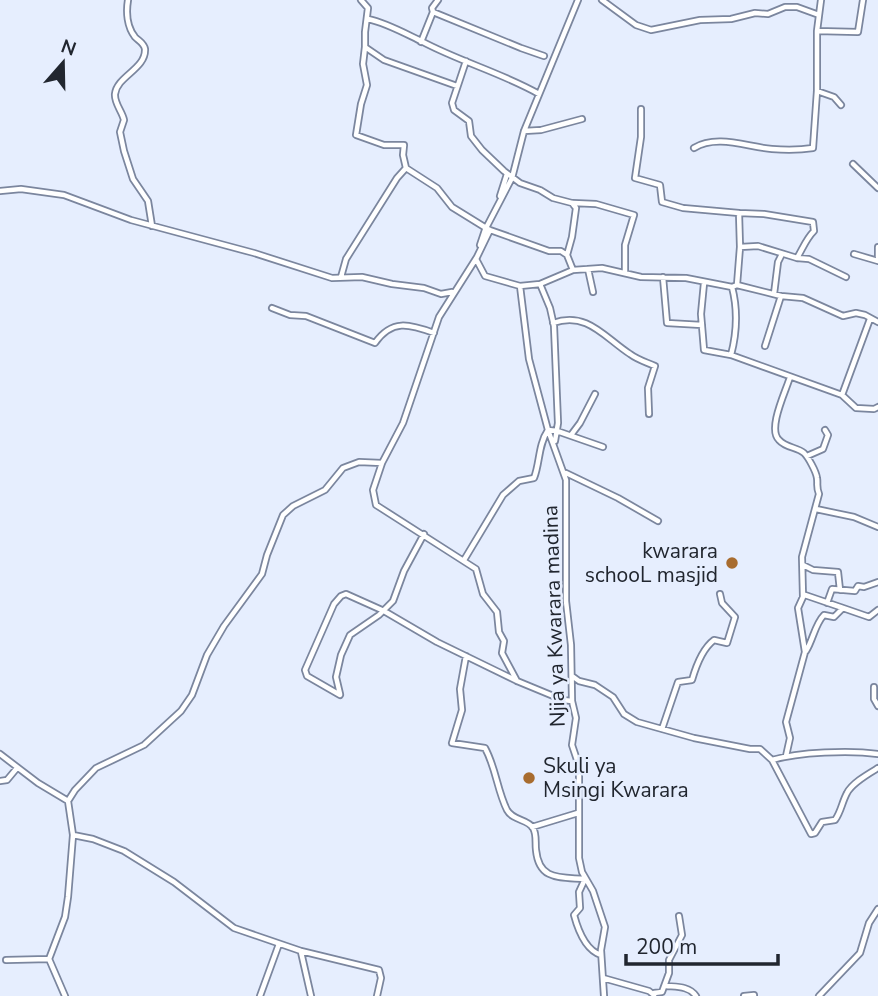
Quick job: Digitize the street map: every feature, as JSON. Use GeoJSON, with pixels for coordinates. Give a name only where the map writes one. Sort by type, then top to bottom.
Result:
{"type":"FeatureCollection","features":[{"type":"Feature","properties":{"kind":"street"},"geometry":{"type":"LineString","coordinates":[[128,0],[127,16],[132,34],[142,43],[144,53],[139,65],[118,85],[115,95],[124,120],[120,132],[124,151],[133,179],[148,201],[152,226]]}},
{"type":"Feature","properties":{"kind":"street"},"geometry":{"type":"LineString","coordinates":[[360,0],[368,8],[363,64],[367,85],[356,135],[384,145],[404,145],[406,168],[437,188],[452,207],[488,229],[549,251],[561,251],[567,255],[573,270]]}},
{"type":"Feature","properties":{"kind":"street"},"geometry":{"type":"LineString","coordinates":[[421,41],[433,12],[432,8],[438,0]]}},
{"type":"Feature","properties":{"kind":"street"},"geometry":{"type":"LineString","coordinates":[[517,681],[502,653],[504,641],[499,632],[497,612],[483,594],[476,569],[376,505],[373,490],[382,463],[403,423],[439,317],[476,259],[510,176],[524,131],[578,0]]}},
{"type":"Feature","properties":{"kind":"street"},"geometry":{"type":"LineString","coordinates":[[601,0],[636,25],[651,30],[700,20],[731,19],[755,13],[768,14],[785,7],[797,7],[819,15]]}},
{"type":"Feature","properties":{"kind":"street"},"geometry":{"type":"LineString","coordinates":[[797,7],[799,0]]}},
{"type":"Feature","properties":{"kind":"street"},"geometry":{"type":"LineString","coordinates":[[694,148],[703,142],[736,142],[772,149],[813,148],[817,32],[821,0]]}},
{"type":"Feature","properties":{"kind":"street"},"geometry":{"type":"LineString","coordinates":[[817,32],[858,32],[863,0]]}},
{"type":"Feature","properties":{"kind":"street"},"geometry":{"type":"LineString","coordinates":[[433,12],[544,56]]}},
{"type":"Feature","properties":{"kind":"street"},"geometry":{"type":"LineString","coordinates":[[368,19],[495,71],[539,94]]}},
{"type":"Feature","properties":{"kind":"street"},"geometry":{"type":"LineString","coordinates":[[365,47],[384,60],[457,86]]}},
{"type":"Feature","properties":{"kind":"street"},"geometry":{"type":"LineString","coordinates":[[466,61],[452,103],[454,110],[469,121],[471,136],[481,150],[510,176],[553,198],[572,203],[596,204],[634,215],[625,245],[625,273]]}},
{"type":"Feature","properties":{"kind":"street"},"geometry":{"type":"LineString","coordinates":[[817,92],[834,97],[841,105]]}},
{"type":"Feature","properties":{"kind":"street"},"geometry":{"type":"LineString","coordinates":[[641,109],[642,136],[635,178],[660,185],[662,202],[676,206],[764,214],[813,222],[814,231],[807,238],[797,258]]}},
{"type":"Feature","properties":{"kind":"street"},"geometry":{"type":"LineString","coordinates":[[524,131],[541,130],[582,119]]}},
{"type":"Feature","properties":{"kind":"street"},"geometry":{"type":"LineString","coordinates":[[853,164],[878,188]]}},
{"type":"Feature","properties":{"kind":"street"},"geometry":{"type":"LineString","coordinates":[[341,277],[346,259],[406,168]]}},
{"type":"Feature","properties":{"kind":"street"},"geometry":{"type":"LineString","coordinates":[[0,191],[21,190],[64,195],[152,226],[254,253],[332,278],[362,277],[424,288],[441,294],[453,292]]}},
{"type":"Feature","properties":{"kind":"street"},"geometry":{"type":"LineString","coordinates":[[567,255],[576,208],[572,203]]}},
{"type":"Feature","properties":{"kind":"street"},"geometry":{"type":"LineString","coordinates":[[731,355],[737,329],[734,286],[740,247],[739,213]]}},
{"type":"Feature","properties":{"kind":"street"},"geometry":{"type":"LineString","coordinates":[[740,247],[758,246],[818,262],[846,277]]}},
{"type":"Feature","properties":{"kind":"street"},"geometry":{"type":"LineString","coordinates":[[855,254],[878,259],[878,247]]}},
{"type":"Feature","properties":{"kind":"street"},"geometry":{"type":"LineString","coordinates":[[774,294],[778,262],[782,254]]}},
{"type":"Feature","properties":{"kind":"street"},"geometry":{"type":"LineString","coordinates":[[476,259],[485,276],[520,286],[540,284],[573,270],[602,268],[641,276],[686,278],[803,298],[843,316],[856,313],[878,322]]}},
{"type":"Feature","properties":{"kind":"street"},"geometry":{"type":"LineString","coordinates":[[588,269],[593,292]]}},
{"type":"Feature","properties":{"kind":"street"},"geometry":{"type":"LineString","coordinates":[[663,277],[667,323],[702,325]]}},
{"type":"Feature","properties":{"kind":"street"},"geometry":{"type":"LineString","coordinates":[[704,283],[701,314],[704,350],[731,355],[842,395],[856,408],[878,407]]}},
{"type":"Feature","properties":{"kind":"street"},"geometry":{"type":"LineString","coordinates":[[540,284],[553,323],[557,430],[554,444]]}},
{"type":"Feature","properties":{"kind":"street","name":"Njia ya Kwarara madina"},"geometry":{"type":"LineString","coordinates":[[520,286],[527,346],[548,430],[566,480],[566,601],[571,645],[572,702],[576,718],[572,745],[579,766],[579,858],[606,927],[601,956],[604,996]]}},
{"type":"Feature","properties":{"kind":"street"},"geometry":{"type":"LineString","coordinates":[[765,346],[781,296]]}},
{"type":"Feature","properties":{"kind":"street"},"geometry":{"type":"LineString","coordinates":[[272,308],[290,315],[306,316],[375,343],[384,331],[393,326],[411,326],[434,333]]}},
{"type":"Feature","properties":{"kind":"street"},"geometry":{"type":"LineString","coordinates":[[553,323],[576,319],[597,329],[637,359],[655,366],[648,388],[649,414]]}},
{"type":"Feature","properties":{"kind":"street"},"geometry":{"type":"LineString","coordinates":[[842,395],[870,319]]}},
{"type":"Feature","properties":{"kind":"street"},"geometry":{"type":"LineString","coordinates":[[790,377],[774,433],[778,440],[788,447],[802,451],[807,456],[817,477],[816,487],[819,494],[802,557],[802,597],[798,608],[805,652]]}},
{"type":"Feature","properties":{"kind":"street"},"geometry":{"type":"LineString","coordinates":[[571,435],[594,394]]}},
{"type":"Feature","properties":{"kind":"street"},"geometry":{"type":"LineString","coordinates":[[464,560],[503,495],[519,481],[534,478],[539,453],[548,430],[557,430],[603,447]]}},
{"type":"Feature","properties":{"kind":"street"},"geometry":{"type":"LineString","coordinates":[[807,456],[823,449],[828,435],[825,430]]}},
{"type":"Feature","properties":{"kind":"street"},"geometry":{"type":"LineString","coordinates":[[65,996],[49,959],[65,917],[73,835],[68,801],[96,768],[144,745],[181,711],[192,695],[213,645],[262,574],[283,515],[293,506],[325,490],[343,468],[359,462],[382,463]]}},
{"type":"Feature","properties":{"kind":"street"},"geometry":{"type":"LineString","coordinates":[[565,473],[658,521]]}},
{"type":"Feature","properties":{"kind":"street"},"geometry":{"type":"LineString","coordinates":[[816,509],[854,517],[878,527]]}},
{"type":"Feature","properties":{"kind":"street"},"geometry":{"type":"LineString","coordinates":[[425,534],[404,571],[393,601],[384,611],[350,635],[341,655],[336,677],[340,695],[307,676],[305,670],[334,604],[346,594],[384,611],[517,681],[572,702]]}},
{"type":"Feature","properties":{"kind":"street"},"geometry":{"type":"LineString","coordinates":[[803,565],[813,570],[838,572],[840,590]]}},
{"type":"Feature","properties":{"kind":"street"},"geometry":{"type":"LineString","coordinates":[[827,603],[832,589],[855,591],[858,586],[864,587],[878,582]]}},
{"type":"Feature","properties":{"kind":"street"},"geometry":{"type":"LineString","coordinates":[[662,729],[678,682],[692,680],[697,662],[714,640],[727,643],[735,617],[722,603],[720,594]]}},
{"type":"Feature","properties":{"kind":"street"},"geometry":{"type":"LineString","coordinates":[[802,597],[869,617],[878,610]]}},
{"type":"Feature","properties":{"kind":"street"},"geometry":{"type":"LineString","coordinates":[[786,756],[790,738],[786,722],[805,652],[816,634],[820,618],[824,615],[834,617],[843,608]]}},
{"type":"Feature","properties":{"kind":"street"},"geometry":{"type":"LineString","coordinates":[[466,656],[460,689],[461,710],[452,743],[485,748],[492,761],[507,810],[512,817],[532,827],[578,813]]}},
{"type":"Feature","properties":{"kind":"street"},"geometry":{"type":"LineString","coordinates":[[572,676],[579,681],[596,685],[613,697],[629,718],[694,738],[760,749],[772,760],[811,834],[822,822],[835,820],[840,814],[848,790],[878,768]]}},
{"type":"Feature","properties":{"kind":"street"},"geometry":{"type":"LineString","coordinates":[[874,687],[874,699],[878,706]]}},
{"type":"Feature","properties":{"kind":"street"},"geometry":{"type":"LineString","coordinates":[[772,760],[811,753],[878,754]]}},
{"type":"Feature","properties":{"kind":"street"},"geometry":{"type":"LineString","coordinates":[[0,754],[38,783],[68,801]]}},
{"type":"Feature","properties":{"kind":"street"},"geometry":{"type":"LineString","coordinates":[[0,781],[7,780],[18,768]]}},
{"type":"Feature","properties":{"kind":"street"},"geometry":{"type":"LineString","coordinates":[[532,827],[541,869],[553,876],[585,879],[579,893],[580,908],[574,915],[578,929],[591,951],[601,956]]}},
{"type":"Feature","properties":{"kind":"street"},"geometry":{"type":"LineString","coordinates":[[73,835],[93,839],[124,851],[174,882],[230,926],[301,951],[379,970],[381,978],[377,996]]}},
{"type":"Feature","properties":{"kind":"street"},"geometry":{"type":"LineString","coordinates":[[818,996],[860,953],[869,923],[878,909]]}},
{"type":"Feature","properties":{"kind":"street"},"geometry":{"type":"LineString","coordinates":[[603,978],[654,995],[662,992],[669,973],[669,960],[682,936],[679,916]]}},
{"type":"Feature","properties":{"kind":"street"},"geometry":{"type":"LineString","coordinates":[[260,996],[279,944]]}},
{"type":"Feature","properties":{"kind":"street"},"geometry":{"type":"LineString","coordinates":[[301,951],[311,996]]}},
{"type":"Feature","properties":{"kind":"street"},"geometry":{"type":"LineString","coordinates":[[6,960],[49,959]]}},
{"type":"Feature","properties":{"kind":"street"},"geometry":{"type":"LineString","coordinates":[[666,986],[692,991],[696,996]]}},
{"type":"Feature","properties":{"kind":"street"},"geometry":{"type":"LineString","coordinates":[[744,996],[754,995]]}},
{"type":"Feature","properties":{"kind":"place","name":"kwarara schooL masjid"},"geometry":{"type":"Point","coordinates":[732,563]}},
{"type":"Feature","properties":{"kind":"place","name":"Skuli ya Msingi Kwarara"},"geometry":{"type":"Point","coordinates":[529,778]}}]}
